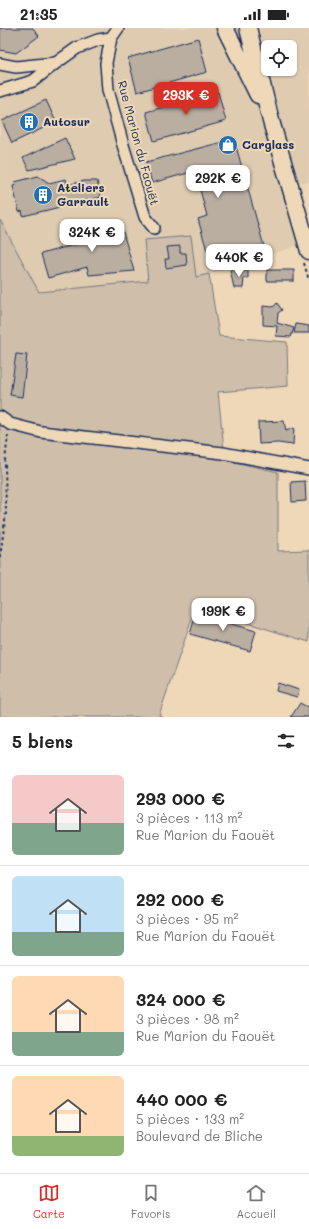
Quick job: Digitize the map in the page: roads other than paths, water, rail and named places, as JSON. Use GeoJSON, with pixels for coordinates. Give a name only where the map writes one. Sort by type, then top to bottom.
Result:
{"type":"FeatureCollection","features":[{"type":"Feature","properties":{"kind":"main road"},"geometry":{"type":"LineString","coordinates":[[224,28],[271,122]]}},
{"type":"Feature","properties":{"kind":"main road"},"geometry":{"type":"LineString","coordinates":[[248,28],[271,122],[309,251]]}},
{"type":"Feature","properties":{"kind":"street","name":"Rue Marion du Faouët"},"geometry":{"type":"LineString","coordinates":[[118,28],[111,38],[106,63],[108,90],[145,217],[154,228]]}},
{"type":"Feature","properties":{"kind":"street"},"geometry":{"type":"LineString","coordinates":[[0,91],[33,81],[77,48],[98,40],[111,38]]}},
{"type":"Feature","properties":{"kind":"street"},"geometry":{"type":"LineString","coordinates":[[0,64],[16,67],[56,63]]}},
{"type":"Feature","properties":{"kind":"street"},"geometry":{"type":"LineString","coordinates":[[0,417],[10,424],[41,432],[222,453],[309,469]]}},
{"type":"Feature","properties":{"kind":"place","name":"Autosur"},"geometry":{"type":"Point","coordinates":[29,122]}},
{"type":"Feature","properties":{"kind":"place","name":"Carglass"},"geometry":{"type":"Point","coordinates":[228,145]}},
{"type":"Feature","properties":{"kind":"place","name":"Ateliers Garrault"},"geometry":{"type":"Point","coordinates":[43,195]}}]}
